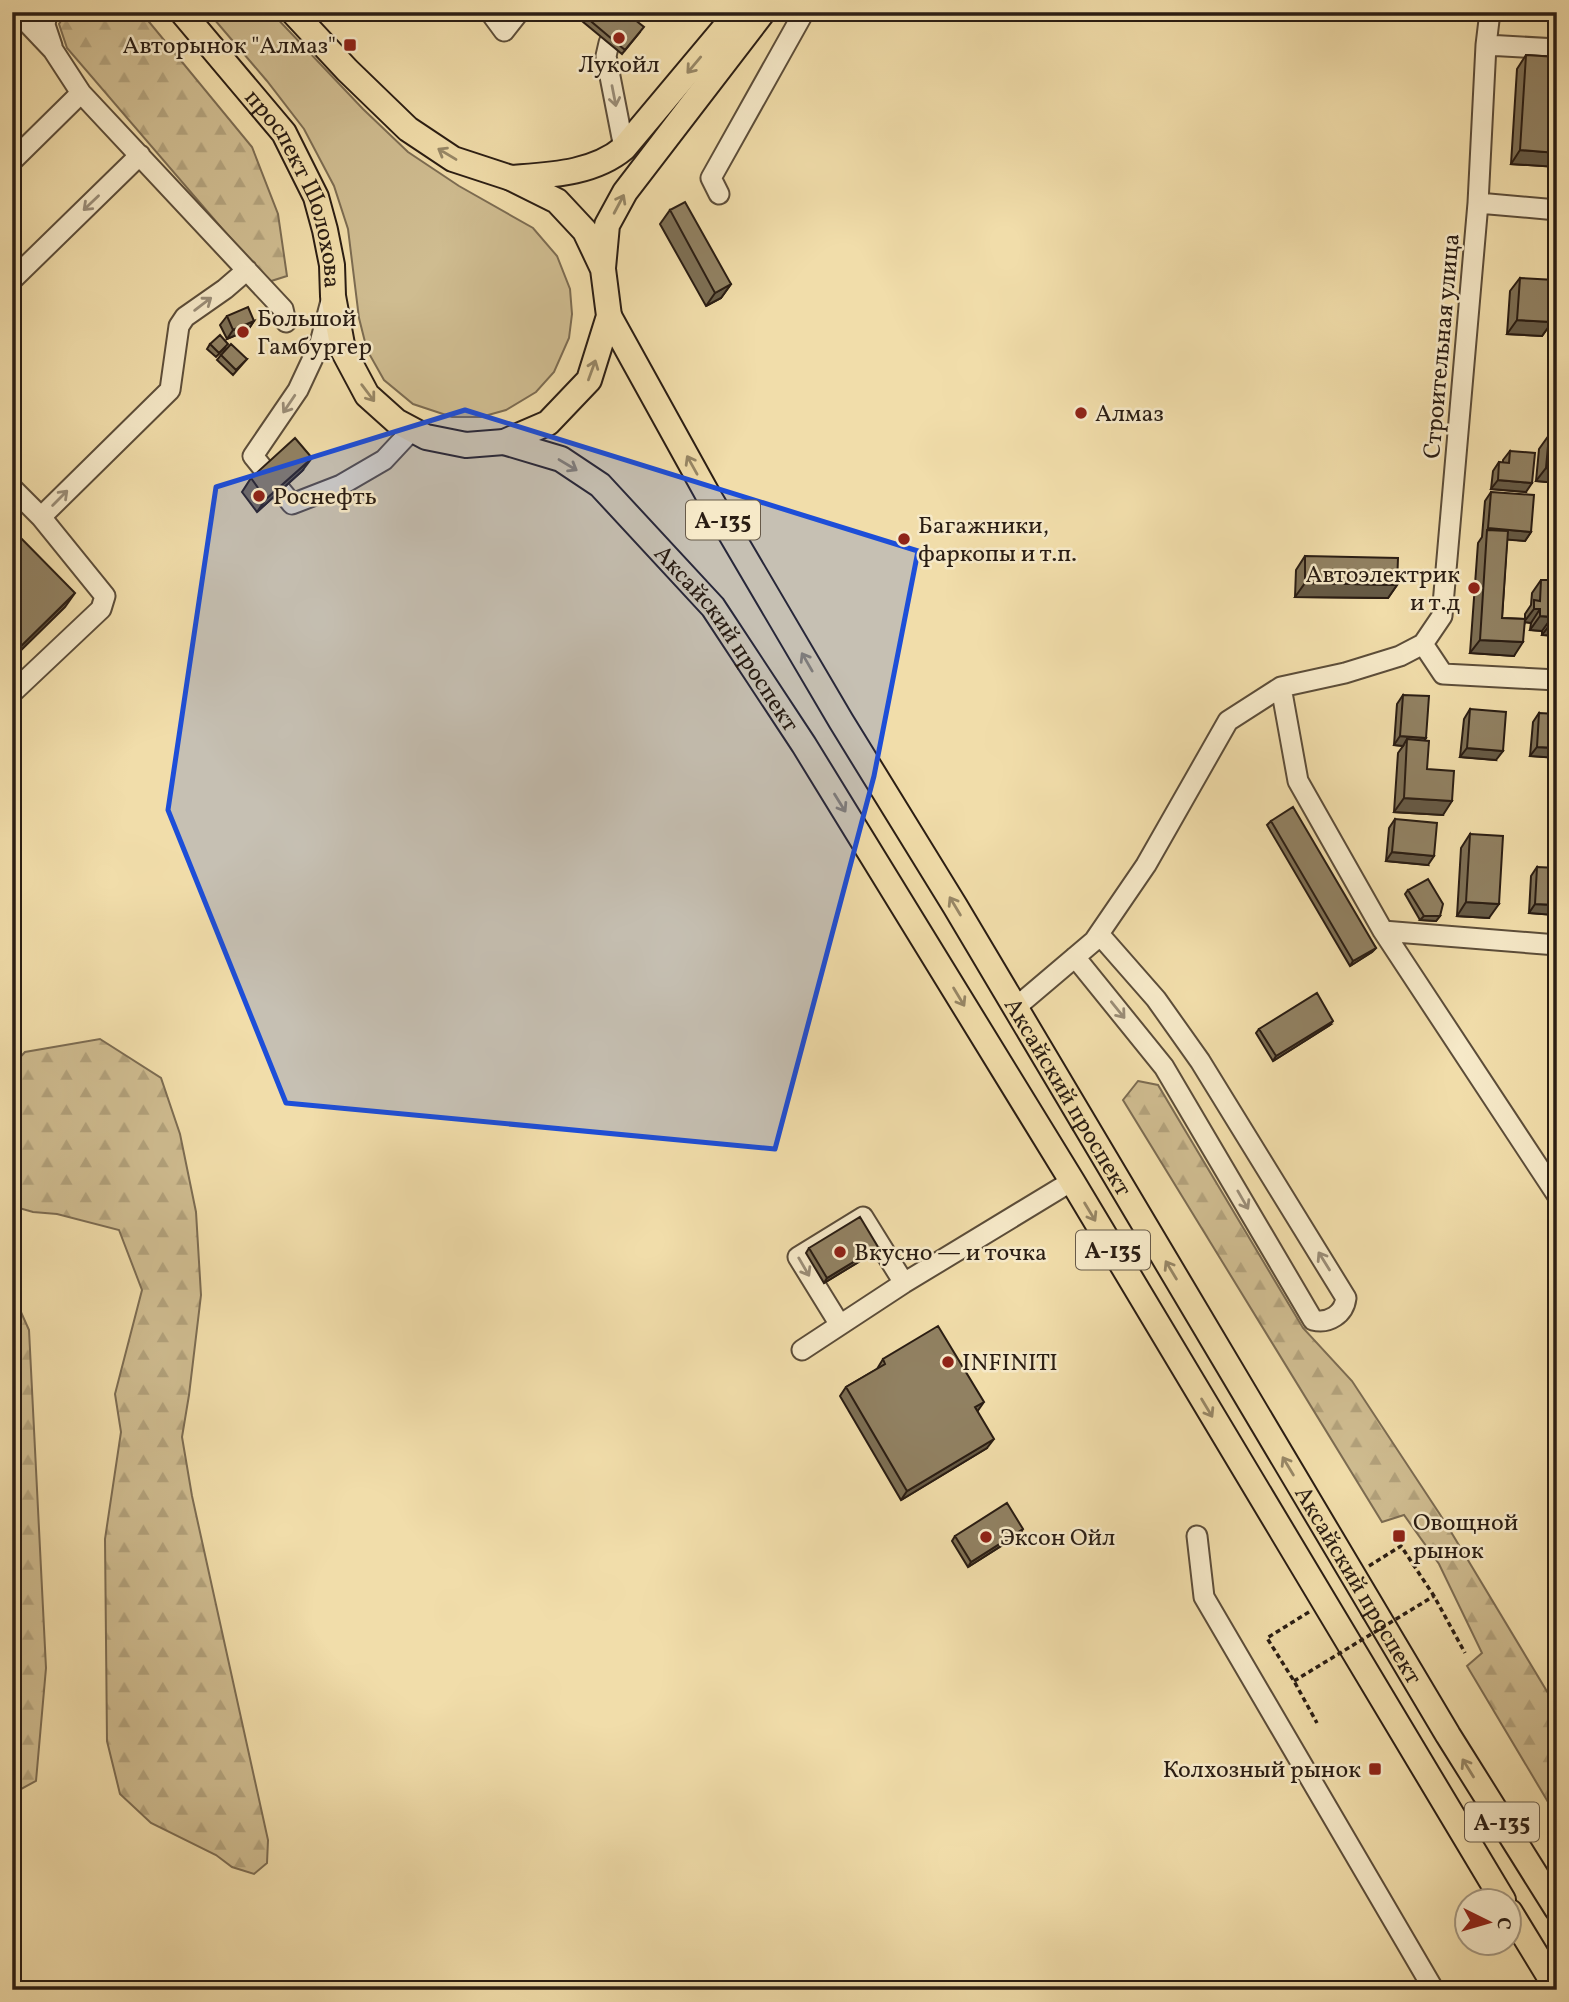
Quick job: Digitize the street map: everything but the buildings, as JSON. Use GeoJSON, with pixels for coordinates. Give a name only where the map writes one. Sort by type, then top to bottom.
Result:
{"type":"FeatureCollection","features":[{"type":"Feature","properties":{"kind":"main road","name":"проспект Шолохова"},"geometry":{"type":"LineString","coordinates":[[182,12],[284,133],[316,197],[332,265],[332,296],[343,350],[367,395],[396,422],[426,437],[466,446],[504,442],[548,423],[589,380],[609,316],[603,269],[585,231],[556,201],[511,178],[453,159],[408,129],[293,12]]}},
{"type":"Feature","properties":{"kind":"main road"},"geometry":{"type":"LineString","coordinates":[[511,178],[564,174],[612,158],[624,148],[738,12]]}},
{"type":"Feature","properties":{"kind":"main road"},"geometry":{"type":"LineString","coordinates":[[603,269],[607,225],[625,192],[763,12]]}},
{"type":"Feature","properties":{"kind":"main road","name":"Аксайский проспект"},"geometry":{"type":"LineString","coordinates":[[609,316],[708,495],[834,709],[955,906],[1448,1735],[1557,1909]]}},
{"type":"Feature","properties":{"kind":"main road","name":"Аксайский проспект"},"geometry":{"type":"LineString","coordinates":[[504,442],[561,459],[600,485],[713,607],[811,757],[1072,1181],[1495,1886]]}},
{"type":"Feature","properties":{"kind":"main road"},"geometry":{"type":"LineString","coordinates":[[1524,1935],[1557,1989]]}},
{"type":"Feature","properties":{"kind":"street"},"geometry":{"type":"LineString","coordinates":[[17,12],[53,50],[81,93],[283,309],[286,322]]}},
{"type":"Feature","properties":{"kind":"street"},"geometry":{"type":"LineString","coordinates":[[47,12],[45,25],[53,50]]}},
{"type":"Feature","properties":{"kind":"street"},"geometry":{"type":"LineString","coordinates":[[490,12],[504,31],[519,12]]}},
{"type":"Feature","properties":{"kind":"street"},"geometry":{"type":"LineString","coordinates":[[719,194],[711,178],[804,12]]}},
{"type":"Feature","properties":{"kind":"street","name":"Строительная улица"},"geometry":{"type":"LineString","coordinates":[[1423,644],[1442,616],[1478,203],[1490,12]]}},
{"type":"Feature","properties":{"kind":"street"},"geometry":{"type":"LineString","coordinates":[[609,43],[606,56],[624,148]]}},
{"type":"Feature","properties":{"kind":"street"},"geometry":{"type":"LineString","coordinates":[[1486,45],[1557,49]]}},
{"type":"Feature","properties":{"kind":"street"},"geometry":{"type":"LineString","coordinates":[[12,161],[81,93]]}},
{"type":"Feature","properties":{"kind":"street"},"geometry":{"type":"LineString","coordinates":[[12,280],[140,155]]}},
{"type":"Feature","properties":{"kind":"street"},"geometry":{"type":"LineString","coordinates":[[1478,203],[1557,210]]}},
{"type":"Feature","properties":{"kind":"street"},"geometry":{"type":"LineString","coordinates":[[41,517],[170,390],[179,326],[185,317],[247,270]]}},
{"type":"Feature","properties":{"kind":"street"},"geometry":{"type":"LineString","coordinates":[[332,296],[320,343],[298,390],[253,456],[292,504],[341,485],[384,460],[412,430]]}},
{"type":"Feature","properties":{"kind":"street"},"geometry":{"type":"LineString","coordinates":[[12,488],[41,517],[105,596],[101,609],[12,694]]}},
{"type":"Feature","properties":{"kind":"street"},"geometry":{"type":"LineString","coordinates":[[1015,1008],[1094,942],[1146,866],[1228,721],[1281,687],[1345,673],[1400,656],[1423,644],[1443,674],[1557,680]]}},
{"type":"Feature","properties":{"kind":"street"},"geometry":{"type":"LineString","coordinates":[[1281,687],[1298,781],[1383,932],[1557,1195]]}},
{"type":"Feature","properties":{"kind":"street"},"geometry":{"type":"LineString","coordinates":[[1383,932],[1557,945]]}},
{"type":"Feature","properties":{"kind":"street"},"geometry":{"type":"LineString","coordinates":[[1075,957],[1164,1067],[1313,1320],[1321,1322],[1334,1317],[1345,1306],[1346,1298],[1200,1061],[1156,999],[1099,934]]}},
{"type":"Feature","properties":{"kind":"street"},"geometry":{"type":"LineString","coordinates":[[802,1350],[904,1283],[1072,1181]]}},
{"type":"Feature","properties":{"kind":"street"},"geometry":{"type":"LineString","coordinates":[[840,1325],[798,1257],[863,1217],[904,1283]]}},
{"type":"Feature","properties":{"kind":"street"},"geometry":{"type":"LineString","coordinates":[[1197,1536],[1204,1597],[1434,1990]]}},
{"type":"Feature","properties":{"kind":"path"},"geometry":{"type":"LineString","coordinates":[[1353,1576],[1401,1546],[1434,1596],[1465,1653]]}},
{"type":"Feature","properties":{"kind":"path"},"geometry":{"type":"LineString","coordinates":[[1294,1681],[1434,1596]]}},
{"type":"Feature","properties":{"kind":"path"},"geometry":{"type":"LineString","coordinates":[[1317,1723],[1267,1638],[1324,1603]]}},
{"type":"Feature","properties":{"kind":"highlighted area"},"geometry":{"type":"Polygon","coordinates":[[[465,410],[918,551],[874,776],[775,1149],[286,1103],[168,810],[216,487],[465,410]]]}},
{"type":"Feature","properties":{"kind":"green space"},"geometry":{"type":"Polygon","coordinates":[[[67,12],[141,12],[252,147],[278,214],[287,276],[268,282],[67,48],[59,24],[67,12]]]}},
{"type":"Feature","properties":{"kind":"green space"},"geometry":{"type":"Polygon","coordinates":[[[208,12],[271,12],[408,152],[459,186],[533,228],[557,256],[570,289],[572,314],[569,338],[554,372],[536,392],[506,410],[481,417],[452,417],[413,404],[384,380],[367,350],[359,318],[348,229],[334,186],[304,129],[208,12]]]}},
{"type":"Feature","properties":{"kind":"green space"},"geometry":{"type":"Polygon","coordinates":[[[100,1039],[161,1078],[180,1134],[196,1212],[201,1295],[182,1437],[192,1496],[268,1840],[267,1863],[254,1874],[232,1867],[216,1855],[151,1823],[120,1794],[107,1741],[105,1539],[121,1432],[115,1394],[142,1290],[119,1230],[12,1206],[12,1066],[25,1052],[100,1039]]]}},
{"type":"Feature","properties":{"kind":"green space"},"geometry":{"type":"Polygon","coordinates":[[[1138,1081],[1158,1085],[1303,1328],[1352,1381],[1445,1522],[1557,1708],[1557,1817],[1467,1666],[1482,1653],[1439,1564],[1404,1515],[1382,1522],[1123,1100],[1138,1081]]]}},
{"type":"Feature","properties":{"kind":"green space"},"geometry":{"type":"Polygon","coordinates":[[[12,1292],[29,1330],[46,1668],[36,1781],[12,1794],[12,1292]]]}},
{"type":"Feature","properties":{"kind":"place","name":"Лукойл"},"geometry":{"type":"Point","coordinates":[619,38]}},
{"type":"Feature","properties":{"kind":"place","name":"Авторынок \"Алмаз\""},"geometry":{"type":"Point","coordinates":[350,45]}},
{"type":"Feature","properties":{"kind":"place","name":"Большой Гамбургер"},"geometry":{"type":"Point","coordinates":[243,332]}},
{"type":"Feature","properties":{"kind":"place","name":"Алмаз"},"geometry":{"type":"Point","coordinates":[1081,413]}},
{"type":"Feature","properties":{"kind":"place","name":"Роснефть"},"geometry":{"type":"Point","coordinates":[259,496]}},
{"type":"Feature","properties":{"kind":"place","name":"Багажники, фаркопы и т.п."},"geometry":{"type":"Point","coordinates":[904,539]}},
{"type":"Feature","properties":{"kind":"place","name":"Автоэлектрик и т.д"},"geometry":{"type":"Point","coordinates":[1474,588]}},
{"type":"Feature","properties":{"kind":"place","name":"Вкусно — и точка"},"geometry":{"type":"Point","coordinates":[840,1252]}},
{"type":"Feature","properties":{"kind":"place","name":"INFINITI"},"geometry":{"type":"Point","coordinates":[948,1362]}},
{"type":"Feature","properties":{"kind":"place","name":"Овощной рынок"},"geometry":{"type":"Point","coordinates":[1399,1536]}},
{"type":"Feature","properties":{"kind":"place","name":"Эксон Ойл"},"geometry":{"type":"Point","coordinates":[986,1537]}},
{"type":"Feature","properties":{"kind":"place","name":"Колхозный рынок"},"geometry":{"type":"Point","coordinates":[1375,1769]}}]}
